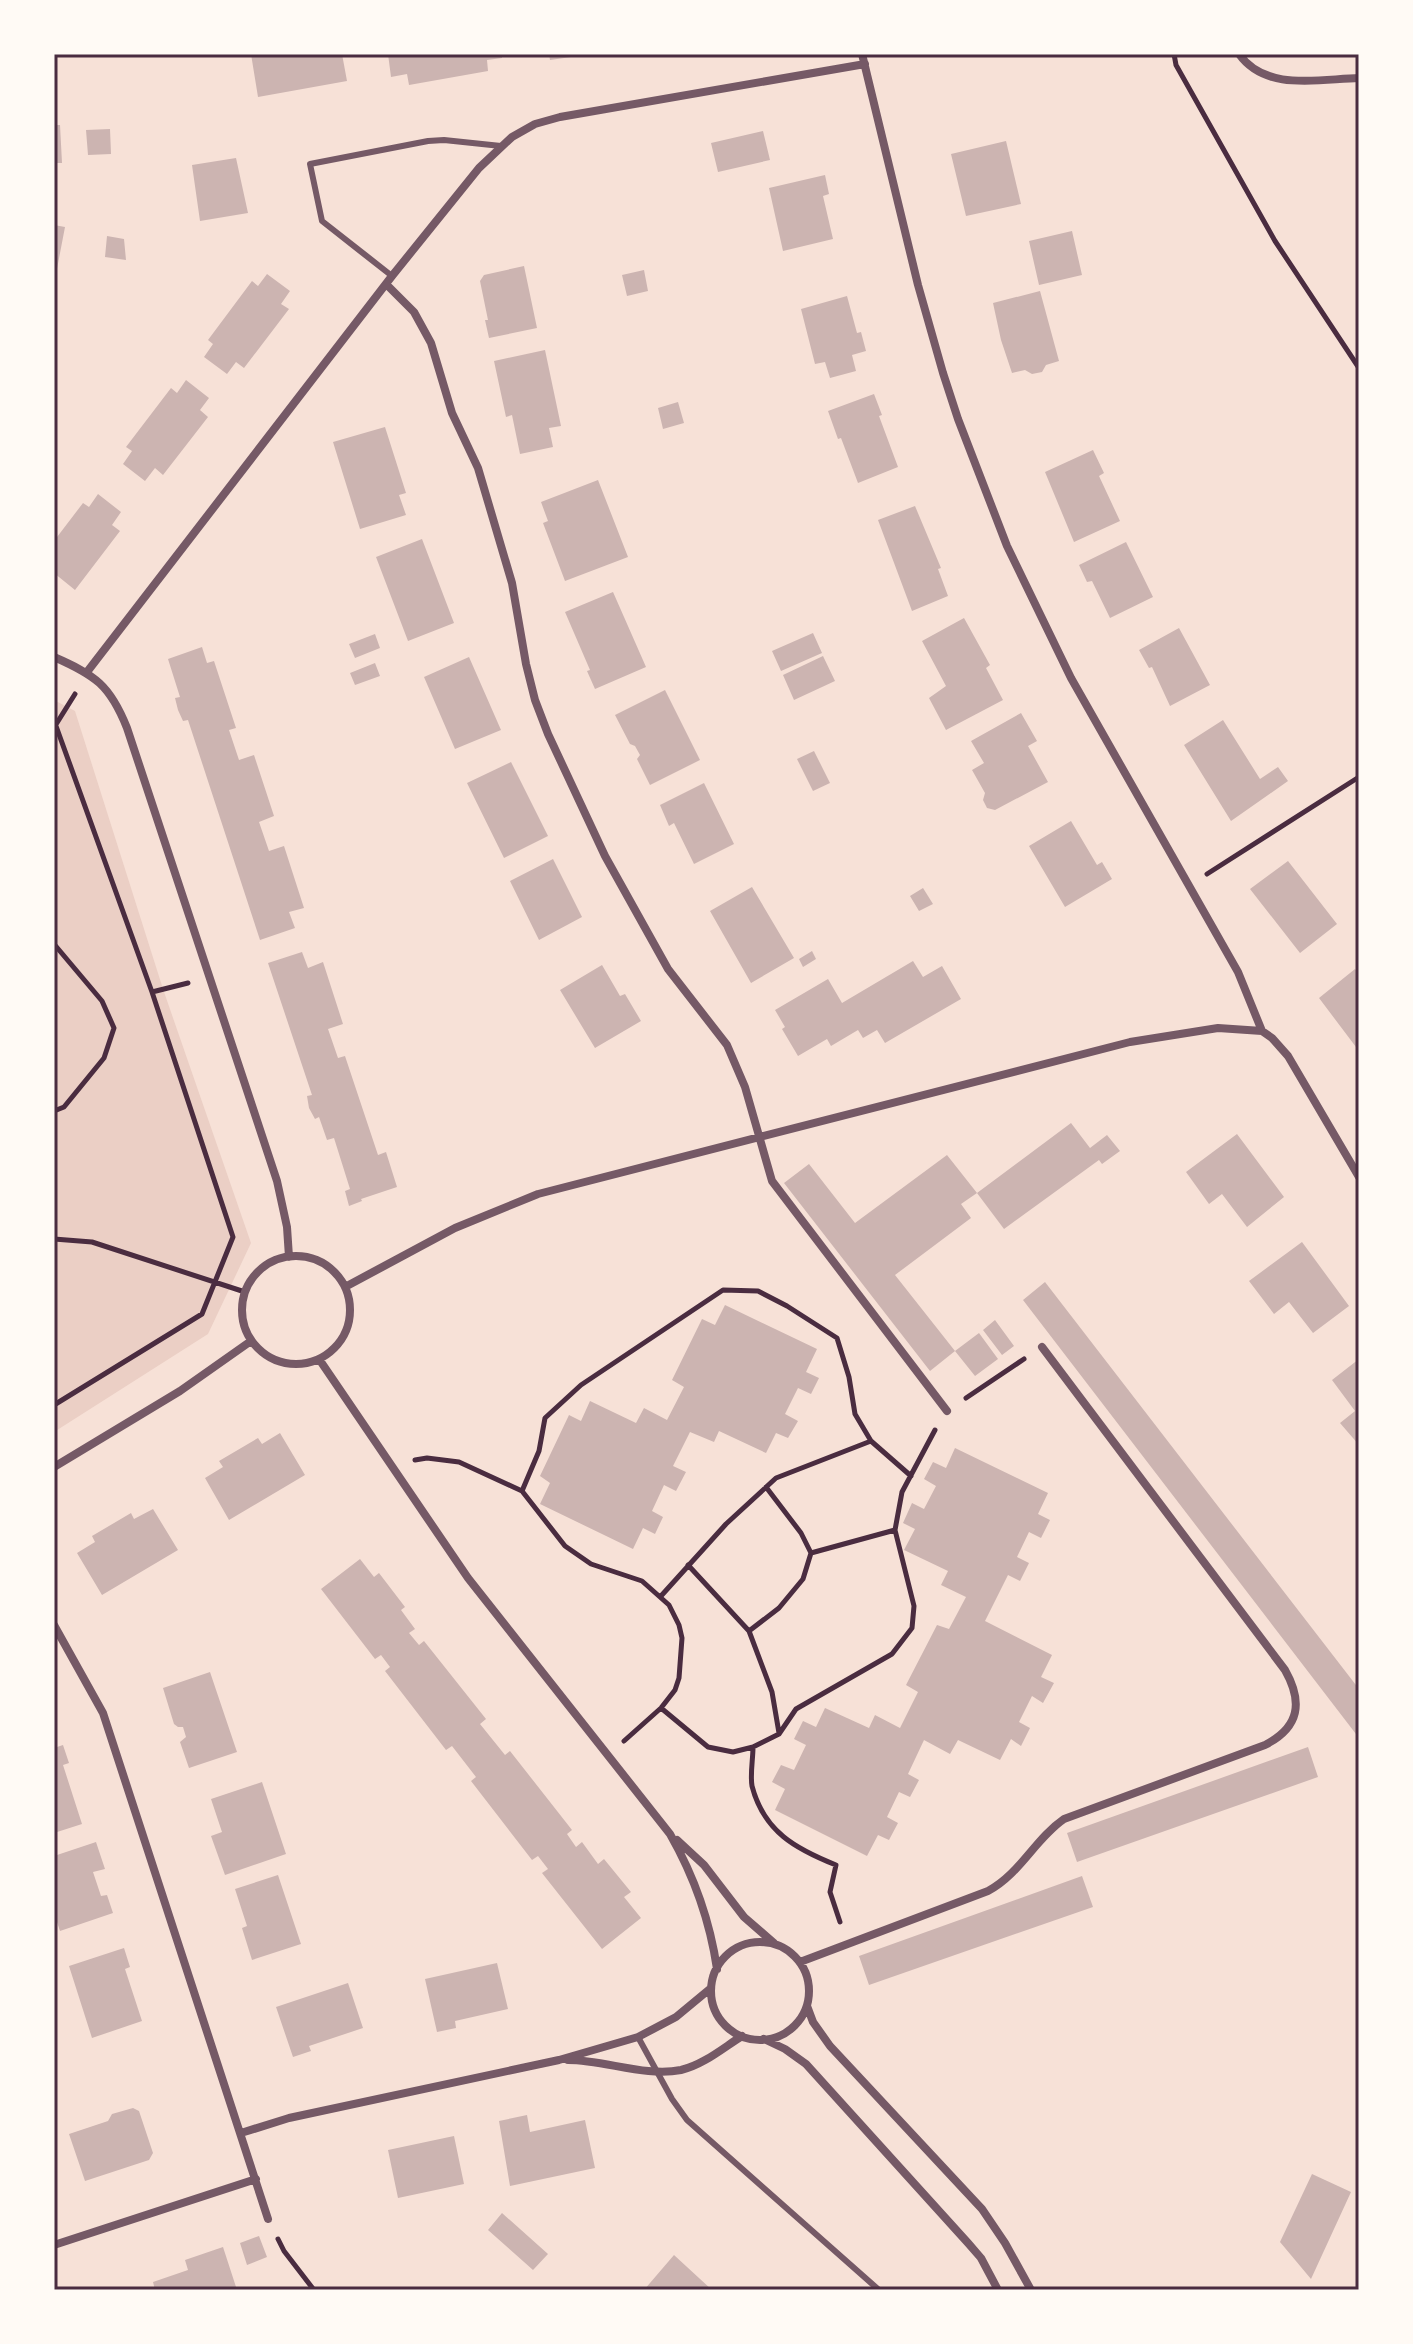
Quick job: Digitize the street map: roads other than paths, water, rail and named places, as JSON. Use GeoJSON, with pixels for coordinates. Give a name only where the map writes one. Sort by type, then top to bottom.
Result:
{"type":"FeatureCollection","features":[{"type":"Feature","properties":{"kind":"street"},"geometry":{"type":"LineString","coordinates":[[862,54],[924,308],[950,397],[990,505],[1071,678],[1238,972],[1262,1031]]}},
{"type":"Feature","properties":{"kind":"street"},"geometry":{"type":"LineString","coordinates":[[1239,54],[1260,74],[1279,80],[1359,78]]}},
{"type":"Feature","properties":{"kind":"street"},"geometry":{"type":"LineString","coordinates":[[87,672],[389,280],[479,168],[501,146],[522,131],[560,117],[865,64]]}},
{"type":"Feature","properties":{"kind":"street"},"geometry":{"type":"LineString","coordinates":[[389,280],[427,333],[452,413],[473,454],[512,583],[526,664],[548,734],[605,856],[660,956],[727,1045],[745,1087],[767,1172],[779,1192],[947,1411]]}},
{"type":"Feature","properties":{"kind":"street"},"geometry":{"type":"LineString","coordinates":[[54,657],[87,672],[106,687],[127,728],[277,1181],[287,1227],[289,1257]]}},
{"type":"Feature","properties":{"kind":"street"},"geometry":{"type":"LineString","coordinates":[[345,1287],[431,1240],[522,1199],[1152,1037],[1218,1028],[1262,1031],[1272,1038],[1288,1056],[1359,1177]]}},
{"type":"Feature","properties":{"kind":"street"},"geometry":{"type":"LineString","coordinates":[[289,1257],[306,1257],[322,1263],[336,1274],[345,1287],[350,1303],[347,1329],[333,1350],[319,1359],[295,1364],[278,1361],[263,1353],[251,1341],[243,1317],[245,1292],[259,1271],[273,1262],[289,1257]]}},
{"type":"Feature","properties":{"kind":"street"},"geometry":{"type":"LineString","coordinates":[[54,1467],[180,1391],[251,1341]]}},
{"type":"Feature","properties":{"kind":"street"},"geometry":{"type":"LineString","coordinates":[[800,1962],[988,1891],[1012,1874],[1042,1837],[1064,1819],[1265,1745],[1284,1732],[1295,1713],[1296,1691],[1285,1670],[1042,1347]]}},
{"type":"Feature","properties":{"kind":"street"},"geometry":{"type":"LineString","coordinates":[[319,1359],[485,1601],[670,1834],[704,1865],[744,1917],[777,1945]]}},
{"type":"Feature","properties":{"kind":"street"},"geometry":{"type":"LineString","coordinates":[[54,1625],[103,1713],[268,2219]]}},
{"type":"Feature","properties":{"kind":"street"},"geometry":{"type":"LineString","coordinates":[[670,1834],[705,1912],[717,1969]]}},
{"type":"Feature","properties":{"kind":"street"},"geometry":{"type":"LineString","coordinates":[[807,2006],[790,2029],[778,2036],[764,2039],[742,2036],[719,2017],[711,1988],[725,1957],[742,1945],[762,1942],[790,1951],[800,1962],[809,1986],[807,2006],[813,2022],[830,2046],[982,2209],[1031,2290]]}},
{"type":"Feature","properties":{"kind":"street"},"geometry":{"type":"LineString","coordinates":[[241,2133],[289,2118],[559,2060],[638,2037],[676,2017],[711,1988]]}},
{"type":"Feature","properties":{"kind":"street"},"geometry":{"type":"LineString","coordinates":[[559,2060],[596,2061],[656,2071],[686,2069],[742,2036]]}},
{"type":"Feature","properties":{"kind":"street"},"geometry":{"type":"LineString","coordinates":[[764,2039],[799,2058],[812,2071],[981,2258],[998,2290]]}},
{"type":"Feature","properties":{"kind":"street"},"geometry":{"type":"LineString","coordinates":[[54,2245],[256,2179]]}},
{"type":"Feature","properties":{"kind":"lane"},"geometry":{"type":"LineString","coordinates":[[389,280],[322,221],[310,164],[428,141],[501,146]]}},
{"type":"Feature","properties":{"kind":"lane"},"geometry":{"type":"LineString","coordinates":[[638,2037],[687,2120],[879,2290]]}}]}
